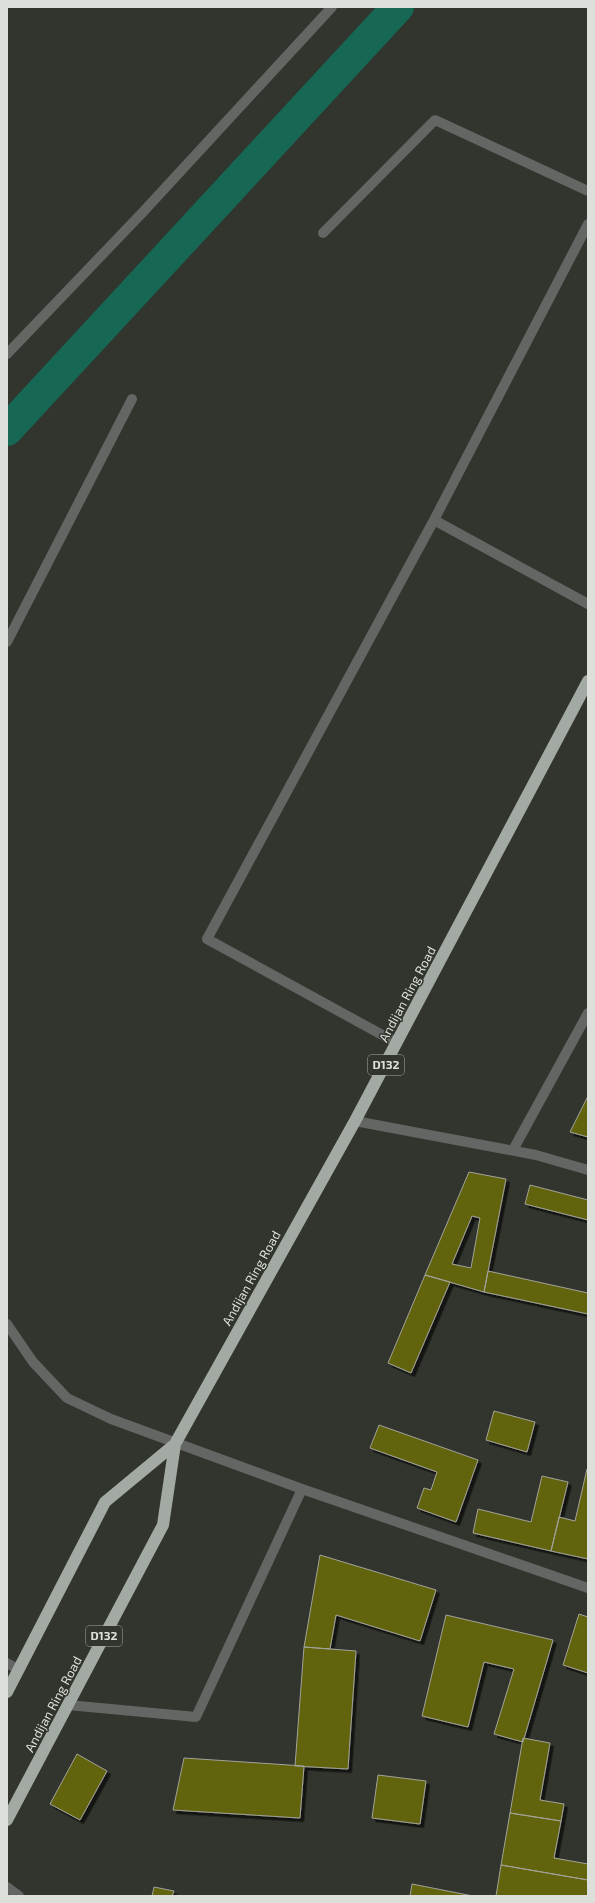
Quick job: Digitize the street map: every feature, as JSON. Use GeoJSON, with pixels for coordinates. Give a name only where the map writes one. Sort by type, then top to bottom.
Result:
{"type":"FeatureCollection","features":[{"type":"Feature","properties":{"kind":"highway","name":"Andijan Ring Road"},"geometry":{"type":"LineString","coordinates":[[7,1820],[163,1525],[175,1444],[355,1121],[588,681]]}},
{"type":"Feature","properties":{"kind":"highway","name":"Andijan Ring Road"},"geometry":{"type":"LineString","coordinates":[[7,1692],[105,1502],[175,1444]]}},
{"type":"Feature","properties":{"kind":"street"},"geometry":{"type":"LineString","coordinates":[[7,354],[143,212],[332,7]]}},
{"type":"Feature","properties":{"kind":"street"},"geometry":{"type":"LineString","coordinates":[[323,233],[435,120],[588,191]]}},
{"type":"Feature","properties":{"kind":"street"},"geometry":{"type":"LineString","coordinates":[[397,1043],[207,939],[434,520],[588,224]]}},
{"type":"Feature","properties":{"kind":"street"},"geometry":{"type":"LineString","coordinates":[[7,642],[132,398]]}},
{"type":"Feature","properties":{"kind":"street"},"geometry":{"type":"LineString","coordinates":[[434,520],[588,604]]}},
{"type":"Feature","properties":{"kind":"street"},"geometry":{"type":"LineString","coordinates":[[513,1150],[588,1013]]}},
{"type":"Feature","properties":{"kind":"street"},"geometry":{"type":"LineString","coordinates":[[355,1121],[513,1150],[588,1170]]}},
{"type":"Feature","properties":{"kind":"street"},"geometry":{"type":"LineString","coordinates":[[7,1324],[33,1362],[67,1398],[111,1419],[175,1444],[302,1489],[588,1588]]}},
{"type":"Feature","properties":{"kind":"street"},"geometry":{"type":"LineString","coordinates":[[68,1705],[196,1716],[302,1489]]}},
{"type":"Feature","properties":{"kind":"street"},"geometry":{"type":"LineString","coordinates":[[7,1663],[19,1670]]}},
{"type":"Feature","properties":{"kind":"street"},"geometry":{"type":"LineString","coordinates":[[7,1887],[19,1896]]}},
{"type":"Feature","properties":{"kind":"building"},"geometry":{"type":"Polygon","coordinates":[[[588,1096],[588,1137],[570,1132],[588,1096]]]}},
{"type":"Feature","properties":{"kind":"building"},"geometry":{"type":"Polygon","coordinates":[[[469,1172],[506,1179],[484,1292],[425,1275],[469,1172]],[[472,1216],[452,1264],[471,1268],[480,1218],[472,1216]]]}},
{"type":"Feature","properties":{"kind":"building"},"geometry":{"type":"Polygon","coordinates":[[[530,1185],[588,1200],[588,1220],[525,1204],[530,1185]]]}},
{"type":"Feature","properties":{"kind":"building"},"geometry":{"type":"Polygon","coordinates":[[[488,1271],[588,1293],[588,1314],[484,1292],[488,1271]]]}},
{"type":"Feature","properties":{"kind":"building"},"geometry":{"type":"Polygon","coordinates":[[[425,1275],[450,1282],[411,1373],[388,1363],[425,1275]]]}},
{"type":"Feature","properties":{"kind":"building"},"geometry":{"type":"Polygon","coordinates":[[[494,1411],[535,1422],[527,1452],[486,1440],[494,1411]]]}},
{"type":"Feature","properties":{"kind":"building"},"geometry":{"type":"Polygon","coordinates":[[[379,1425],[478,1460],[456,1522],[417,1508],[424,1488],[431,1490],[437,1472],[370,1448],[379,1425]]]}},
{"type":"Feature","properties":{"kind":"building"},"geometry":{"type":"Polygon","coordinates":[[[587,1469],[588,1559],[551,1551],[559,1517],[575,1521],[587,1469]]]}},
{"type":"Feature","properties":{"kind":"building"},"geometry":{"type":"Polygon","coordinates":[[[542,1476],[568,1482],[551,1551],[473,1533],[478,1509],[531,1522],[542,1476]]]}},
{"type":"Feature","properties":{"kind":"building"},"geometry":{"type":"Polygon","coordinates":[[[320,1555],[436,1590],[420,1641],[336,1615],[330,1649],[304,1647],[320,1555]]]}},
{"type":"Feature","properties":{"kind":"building"},"geometry":{"type":"Polygon","coordinates":[[[579,1614],[588,1617],[588,1673],[563,1665],[579,1614]]]}},
{"type":"Feature","properties":{"kind":"building"},"geometry":{"type":"Polygon","coordinates":[[[446,1615],[553,1640],[523,1742],[494,1734],[514,1669],[484,1662],[468,1727],[422,1716],[446,1615]]]}},
{"type":"Feature","properties":{"kind":"building"},"geometry":{"type":"Polygon","coordinates":[[[304,1647],[356,1651],[348,1769],[295,1766],[304,1647]]]}},
{"type":"Feature","properties":{"kind":"building"},"geometry":{"type":"Polygon","coordinates":[[[523,1738],[550,1743],[540,1800],[564,1804],[561,1821],[510,1813],[523,1738]]]}},
{"type":"Feature","properties":{"kind":"building"},"geometry":{"type":"Polygon","coordinates":[[[77,1754],[107,1771],[80,1820],[50,1804],[77,1754]]]}},
{"type":"Feature","properties":{"kind":"building"},"geometry":{"type":"Polygon","coordinates":[[[184,1758],[304,1766],[300,1818],[173,1810],[184,1758]]]}},
{"type":"Feature","properties":{"kind":"building"},"geometry":{"type":"Polygon","coordinates":[[[378,1775],[426,1781],[420,1824],[372,1818],[378,1775]]]}},
{"type":"Feature","properties":{"kind":"building"},"geometry":{"type":"Polygon","coordinates":[[[510,1813],[561,1821],[554,1858],[588,1864],[588,1880],[501,1865],[510,1813]]]}},
{"type":"Feature","properties":{"kind":"building"},"geometry":{"type":"Polygon","coordinates":[[[501,1865],[588,1880],[588,1896],[496,1896],[501,1865]]]}},
{"type":"Feature","properties":{"kind":"building"},"geometry":{"type":"Polygon","coordinates":[[[412,1884],[473,1896],[410,1896],[412,1884]]]}},
{"type":"Feature","properties":{"kind":"building"},"geometry":{"type":"Polygon","coordinates":[[[154,1887],[174,1891],[172,1896],[152,1896],[154,1887]]]}},
{"type":"Feature","properties":{"kind":"waterway"},"geometry":{"type":"LineString","coordinates":[[7,430],[398,7]]}}]}
